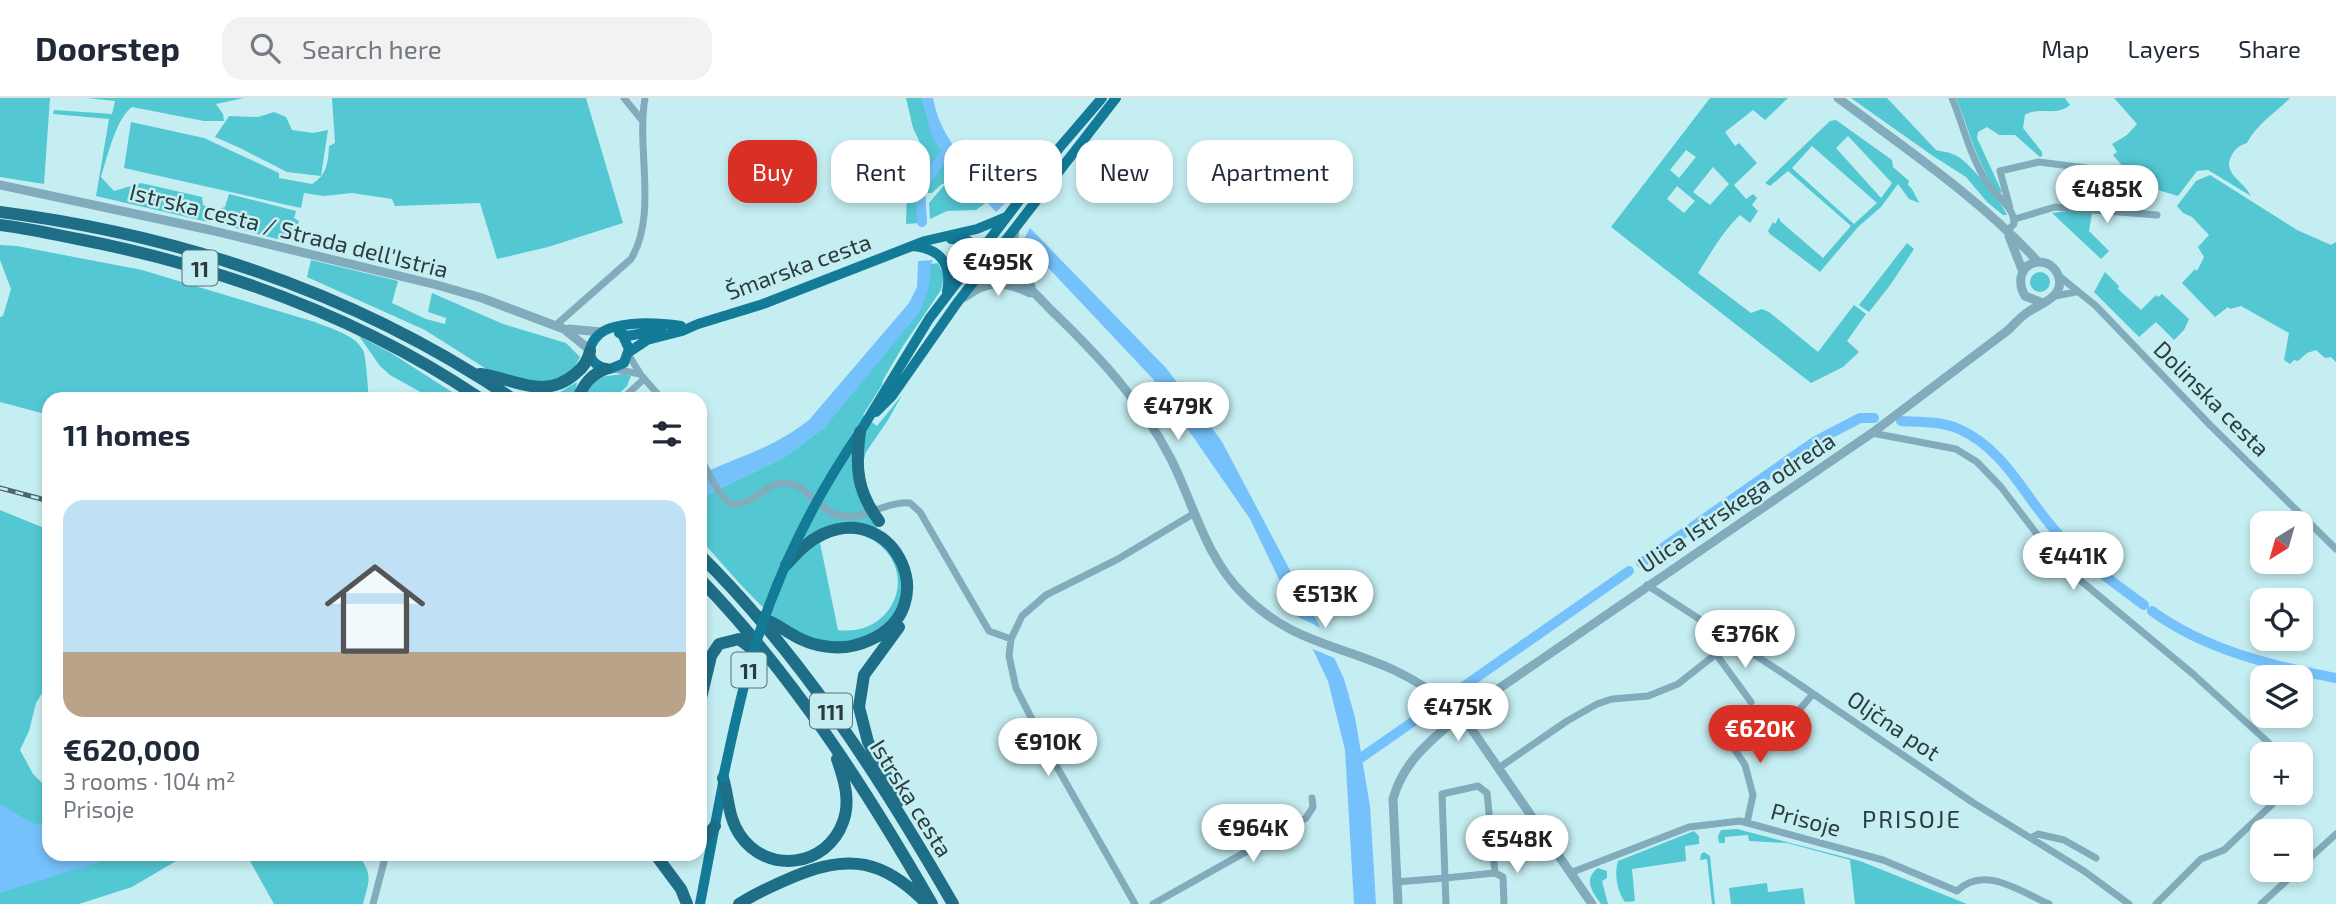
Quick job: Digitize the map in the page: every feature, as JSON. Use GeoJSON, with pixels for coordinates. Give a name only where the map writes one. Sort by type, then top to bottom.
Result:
{"type":"FeatureCollection","features":[{"type":"Feature","properties":{"kind":"highway","name":"11"},"geometry":{"type":"LineString","coordinates":[[0,212],[125,234],[203,253],[261,271],[326,296],[384,323],[476,374]]}},
{"type":"Feature","properties":{"kind":"highway","name":"11"},"geometry":{"type":"LineString","coordinates":[[0,225],[113,246],[195,266],[265,289],[320,311],[390,345],[469,392]]}},
{"type":"Feature","properties":{"kind":"highway"},"geometry":{"type":"LineString","coordinates":[[476,374],[492,376],[524,387],[545,388],[573,376],[584,366],[590,350]]}},
{"type":"Feature","properties":{"kind":"highway"},"geometry":{"type":"LineString","coordinates":[[581,392],[599,371],[610,369]]}},
{"type":"Feature","properties":{"kind":"highway"},"geometry":{"type":"LineString","coordinates":[[476,374],[503,392]]}},
{"type":"Feature","properties":{"kind":"highway"},"geometry":{"type":"LineString","coordinates":[[755,615],[798,639],[822,646],[850,646],[865,642],[885,632],[895,622],[903,608],[907,585],[902,561],[864,499],[859,479],[860,432]]}},
{"type":"Feature","properties":{"kind":"highway"},"geometry":{"type":"LineString","coordinates":[[785,565],[810,541],[836,529],[877,521]]}},
{"type":"Feature","properties":{"kind":"highway"},"geometry":{"type":"LineString","coordinates":[[877,521],[906,555],[913,576],[913,595],[907,616],[864,675],[860,689],[859,715],[875,758],[894,788],[900,812]]}},
{"type":"Feature","properties":{"kind":"highway","name":"Istrska cesta"},"geometry":{"type":"LineString","coordinates":[[707,563],[755,615],[823,698],[900,812],[953,904]]}},
{"type":"Feature","properties":{"kind":"highway","name":"Istrska cesta"},"geometry":{"type":"LineString","coordinates":[[707,587],[779,669],[833,745],[882,819],[930,904]]}},
{"type":"Feature","properties":{"kind":"highway"},"geometry":{"type":"LineString","coordinates":[[707,673],[711,656],[719,644],[725,641],[743,641],[766,662],[779,669]]}},
{"type":"Feature","properties":{"kind":"highway"},"geometry":{"type":"LineString","coordinates":[[723,778],[730,815],[736,829],[750,847],[774,860],[803,860],[827,847],[844,820],[847,802],[845,783],[833,745]]}},
{"type":"Feature","properties":{"kind":"highway"},"geometry":{"type":"LineString","coordinates":[[707,836],[715,826]]}},
{"type":"Feature","properties":{"kind":"highway"},"geometry":{"type":"LineString","coordinates":[[660,861],[681,888],[687,904]]}},
{"type":"Feature","properties":{"kind":"highway"},"geometry":{"type":"LineString","coordinates":[[739,904],[768,887],[802,873],[827,864],[854,862],[885,870],[930,904]]}},
{"type":"Feature","properties":{"kind":"main road","name":"11"},"geometry":{"type":"LineString","coordinates":[[700,904],[739,705],[755,645],[785,565],[815,505],[929,319],[1060,147],[1101,98]]}},
{"type":"Feature","properties":{"kind":"main road","name":"11"},"geometry":{"type":"LineString","coordinates":[[868,419],[892,396],[957,303],[1116,98]]}},
{"type":"Feature","properties":{"kind":"main road","name":"Šmarska cesta"},"geometry":{"type":"LineString","coordinates":[[698,324],[763,304],[911,246],[977,229],[1008,216]]}},
{"type":"Feature","properties":{"kind":"main road"},"geometry":{"type":"LineString","coordinates":[[938,238],[966,240],[993,256]]}},
{"type":"Feature","properties":{"kind":"main road"},"geometry":{"type":"LineString","coordinates":[[911,246],[933,251],[947,265],[950,275],[947,295]]}},
{"type":"Feature","properties":{"kind":"main road"},"geometry":{"type":"LineString","coordinates":[[623,336],[698,324]]}},
{"type":"Feature","properties":{"kind":"main road"},"geometry":{"type":"LineString","coordinates":[[628,353],[647,340],[698,324]]}},
{"type":"Feature","properties":{"kind":"main road"},"geometry":{"type":"LineString","coordinates":[[603,332],[616,332],[623,336],[628,345],[624,363],[610,369],[595,363],[590,350],[594,338],[603,332],[625,326],[681,326]]}},
{"type":"Feature","properties":{"kind":"street"},"geometry":{"type":"LineString","coordinates":[[624,98],[641,119]]}},
{"type":"Feature","properties":{"kind":"street"},"geometry":{"type":"LineString","coordinates":[[560,327],[631,259],[639,246],[643,224],[641,119],[645,98]]}},
{"type":"Feature","properties":{"kind":"street"},"geometry":{"type":"LineString","coordinates":[[1838,98],[1941,175],[2007,231],[2038,262],[2051,265],[2059,276],[2060,283],[2055,296]]}},
{"type":"Feature","properties":{"kind":"street"},"geometry":{"type":"LineString","coordinates":[[1952,98],[1976,164],[1989,186],[2013,215]]}},
{"type":"Feature","properties":{"kind":"street"},"geometry":{"type":"LineString","coordinates":[[2023,272],[2007,231],[2013,215],[2000,171],[2039,162],[2086,168]]}},
{"type":"Feature","properties":{"kind":"street","name":"Istrska cesta / Strada dell'Istria"},"geometry":{"type":"LineString","coordinates":[[0,185],[143,215],[437,285],[482,298],[560,327]]}},
{"type":"Feature","properties":{"kind":"street"},"geometry":{"type":"LineString","coordinates":[[2013,215],[2055,207],[2157,215]]}},
{"type":"Feature","properties":{"kind":"street"},"geometry":{"type":"LineString","coordinates":[[1015,226],[1012,256],[1038,296]]}},
{"type":"Feature","properties":{"kind":"street"},"geometry":{"type":"LineString","coordinates":[[993,256],[1038,296],[1099,359],[1149,420],[1171,461],[1216,560],[1255,605],[1291,631],[1392,669],[1452,707]]}},
{"type":"Feature","properties":{"kind":"street"},"geometry":{"type":"LineString","coordinates":[[2019,319],[2025,296],[2020,284],[2023,272],[2038,262]]}},
{"type":"Feature","properties":{"kind":"street","name":"Dolinska cesta"},"geometry":{"type":"LineString","coordinates":[[2059,276],[2096,306],[2210,425],[2336,549]]}},
{"type":"Feature","properties":{"kind":"street"},"geometry":{"type":"LineString","coordinates":[[957,303],[980,288],[1002,282],[1038,296]]}},
{"type":"Feature","properties":{"kind":"street"},"geometry":{"type":"LineString","coordinates":[[2019,319],[2055,296],[2076,292]]}},
{"type":"Feature","properties":{"kind":"street"},"geometry":{"type":"LineString","coordinates":[[2025,296],[2042,303]]}},
{"type":"Feature","properties":{"kind":"street","name":"Ulica Istrskega odreda"},"geometry":{"type":"LineString","coordinates":[[1469,709],[1872,433],[2007,331],[2019,319]]}},
{"type":"Feature","properties":{"kind":"street"},"geometry":{"type":"LineString","coordinates":[[560,327],[603,332]]}},
{"type":"Feature","properties":{"kind":"street"},"geometry":{"type":"LineString","coordinates":[[560,327],[590,350]]}},
{"type":"Feature","properties":{"kind":"street"},"geometry":{"type":"LineString","coordinates":[[628,353],[656,392]]}},
{"type":"Feature","properties":{"kind":"street"},"geometry":{"type":"LineString","coordinates":[[610,369],[624,369],[643,377]]}},
{"type":"Feature","properties":{"kind":"street"},"geometry":{"type":"LineString","coordinates":[[629,392],[643,377]]}},
{"type":"Feature","properties":{"kind":"street"},"geometry":{"type":"LineString","coordinates":[[1872,433],[1956,449],[1977,462],[2001,487],[2049,550],[2069,571],[2193,674],[2268,742]]}},
{"type":"Feature","properties":{"kind":"street"},"geometry":{"type":"LineString","coordinates":[[707,471],[726,501],[736,505],[747,502],[775,485],[786,483],[795,485],[838,516],[858,516],[877,521],[902,502],[910,503],[916,507],[989,631],[1011,639]]}},
{"type":"Feature","properties":{"kind":"street"},"geometry":{"type":"LineString","coordinates":[[1142,904],[1135,904],[1020,697],[1013,681],[1009,656],[1011,639],[1022,616],[1046,595],[1118,559],[1193,514]]}},
{"type":"Feature","properties":{"kind":"street","name":"Oljčna pot"},"geometry":{"type":"LineString","coordinates":[[1647,585],[1972,802],[2084,871],[2129,904]]}},
{"type":"Feature","properties":{"kind":"street"},"geometry":{"type":"LineString","coordinates":[[1503,765],[1597,704],[1612,699],[1655,693],[1678,684],[1736,642]]}},
{"type":"Feature","properties":{"kind":"street"},"geometry":{"type":"LineString","coordinates":[[1716,654],[1751,702]]}},
{"type":"Feature","properties":{"kind":"street"},"geometry":{"type":"LineString","coordinates":[[1788,741],[1777,727],[1800,709],[1813,694]]}},
{"type":"Feature","properties":{"kind":"street"},"geometry":{"type":"LineString","coordinates":[[1460,704],[1469,709],[1471,717],[1468,724],[1458,728],[1450,724],[1447,717],[1452,707],[1460,704]]}},
{"type":"Feature","properties":{"kind":"street","name":"Prisoje"},"geometry":{"type":"LineString","coordinates":[[1715,720],[1745,765],[1753,795],[1746,823]]}},
{"type":"Feature","properties":{"kind":"street"},"geometry":{"type":"LineString","coordinates":[[1398,904],[1392,799],[1397,784],[1415,755],[1450,724]]}},
{"type":"Feature","properties":{"kind":"street"},"geometry":{"type":"LineString","coordinates":[[1468,724],[1592,904]]}},
{"type":"Feature","properties":{"kind":"street"},"geometry":{"type":"LineString","coordinates":[[1446,904],[1443,794],[1478,786],[1487,793],[1495,873]]}},
{"type":"Feature","properties":{"kind":"street"},"geometry":{"type":"LineString","coordinates":[[1153,904],[1306,818],[1313,807],[1312,798]]}},
{"type":"Feature","properties":{"kind":"street"},"geometry":{"type":"LineString","coordinates":[[2155,904],[2201,859],[2224,850],[2271,805]]}},
{"type":"Feature","properties":{"kind":"street","name":"Prisoje"},"geometry":{"type":"LineString","coordinates":[[1570,873],[1689,827],[1721,822],[1746,823],[1884,860],[1957,891],[1973,880],[1994,880],[2049,904]]}},
{"type":"Feature","properties":{"kind":"street","name":"Oljčna pot"},"geometry":{"type":"LineString","coordinates":[[2031,838],[2038,834],[2064,840],[2096,858]]}},
{"type":"Feature","properties":{"kind":"street"},"geometry":{"type":"LineString","coordinates":[[2313,855],[2336,834]]}},
{"type":"Feature","properties":{"kind":"street"},"geometry":{"type":"LineString","coordinates":[[373,904],[384,861]]}},
{"type":"Feature","properties":{"kind":"street"},"geometry":{"type":"LineString","coordinates":[[1396,882],[1495,873],[1503,877],[1504,904]]}},
{"type":"Feature","properties":{"kind":"street"},"geometry":{"type":"LineString","coordinates":[[2261,904],[2284,882]]}},
{"type":"Feature","properties":{"kind":"shaded area"},"geometry":{"type":"Polygon","coordinates":[[[0,98],[50,98],[44,184],[0,177],[0,98]]]}},
{"type":"Feature","properties":{"kind":"shaded area"},"geometry":{"type":"Polygon","coordinates":[[[87,98],[244,98],[216,104],[224,121],[204,121],[132,107],[121,120],[109,149],[101,177],[114,191],[141,183],[202,197],[203,205],[208,207],[210,212],[208,222],[96,196],[109,119],[53,114],[54,110],[112,114],[115,101],[87,98]]]}},
{"type":"Feature","properties":{"kind":"shaded area"},"geometry":{"type":"Polygon","coordinates":[[[332,98],[586,98],[623,223],[548,247],[497,259],[480,203],[395,206],[392,199],[352,193],[324,196],[304,193],[301,208],[124,168],[131,122],[204,138],[279,173],[279,178],[312,184],[324,173],[329,146],[335,143],[332,98]]]}},
{"type":"Feature","properties":{"kind":"shaded area"},"geometry":{"type":"Polygon","coordinates":[[[906,98],[922,98],[930,125],[944,153],[944,184],[932,193],[930,140],[919,140],[906,98]]]}},
{"type":"Feature","properties":{"kind":"shaded area"},"geometry":{"type":"Polygon","coordinates":[[[922,98],[933,98],[949,140],[944,140],[944,156],[931,134],[922,98]]]}},
{"type":"Feature","properties":{"kind":"shaded area"},"geometry":{"type":"Polygon","coordinates":[[[1710,98],[1788,98],[1765,120],[1753,110],[1725,132],[1735,146],[1739,143],[1757,163],[1734,185],[1746,199],[1753,194],[1757,198],[1752,205],[1758,211],[1750,223],[1740,215],[1717,243],[1698,273],[1751,313],[1762,309],[1769,312],[1818,352],[1854,305],[1866,314],[1847,341],[1859,352],[1843,367],[1811,383],[1611,227],[1710,98]],[[1686,150],[1670,170],[1679,178],[1696,157],[1686,150]],[[1713,167],[1693,192],[1710,205],[1729,184],[1713,167]],[[1677,186],[1667,199],[1684,213],[1695,201],[1677,186]]]}},
{"type":"Feature","properties":{"kind":"shaded area"},"geometry":{"type":"Polygon","coordinates":[[[1851,98],[1887,98],[1936,150],[1954,155],[1969,166],[1992,192],[2007,215],[2003,215],[1987,202],[1966,177],[1851,98]]]}},
{"type":"Feature","properties":{"kind":"shaded area"},"geometry":{"type":"Polygon","coordinates":[[[1956,98],[2065,98],[2070,105],[2065,109],[2036,111],[2025,115],[2023,128],[2042,152],[2040,157],[2015,135],[1999,135],[1987,127],[1978,132],[1977,138],[2002,192],[1999,194],[1979,160],[1956,98]]]}},
{"type":"Feature","properties":{"kind":"shaded area"},"geometry":{"type":"Polygon","coordinates":[[[2114,98],[2290,98],[2261,125],[2247,143],[2236,149],[2230,160],[2231,171],[2251,196],[2208,170],[2197,171],[2178,196],[2158,190],[2130,175],[2113,155],[2117,152],[2112,144],[2127,135],[2137,124],[2114,98]]]}},
{"type":"Feature","properties":{"kind":"shaded area"},"geometry":{"type":"Polygon","coordinates":[[[274,112],[286,117],[292,130],[313,133],[328,130],[321,176],[287,172],[215,137],[229,116],[258,117],[274,112]]]}},
{"type":"Feature","properties":{"kind":"shaded area"},"geometry":{"type":"Polygon","coordinates":[[[1836,120],[1892,160],[1893,167],[1909,181],[1908,185],[1920,203],[1909,199],[1898,184],[1881,207],[1858,227],[1820,272],[1770,234],[1768,231],[1773,222],[1775,224],[1779,217],[1780,221],[1823,258],[1851,226],[1788,171],[1770,186],[1765,183],[1830,121],[1836,120]],[[1848,136],[1836,148],[1881,198],[1892,183],[1848,136]],[[1812,146],[1792,168],[1854,224],[1877,203],[1812,146]]]}},
{"type":"Feature","properties":{"kind":"shaded area"},"geometry":{"type":"Polygon","coordinates":[[[2210,175],[2297,230],[2331,245],[2336,242],[2336,362],[2331,357],[2325,358],[2316,350],[2290,364],[2284,360],[2289,333],[2241,306],[2230,309],[2228,307],[2215,317],[2182,283],[2195,269],[2197,271],[2204,257],[2198,247],[2209,235],[2177,206],[2196,181],[2210,175]]]}},
{"type":"Feature","properties":{"kind":"shaded area"},"geometry":{"type":"Polygon","coordinates":[[[944,185],[944,203],[986,203],[976,210],[947,211],[930,219],[930,202],[944,185]]]}},
{"type":"Feature","properties":{"kind":"shaded area"},"geometry":{"type":"Polygon","coordinates":[[[229,194],[296,211],[294,218],[299,221],[294,240],[277,239],[216,223],[216,210],[225,207],[229,194]]]}},
{"type":"Feature","properties":{"kind":"shaded area"},"geometry":{"type":"Polygon","coordinates":[[[907,203],[919,203],[920,223],[906,224],[907,203]]]}},
{"type":"Feature","properties":{"kind":"shaded area"},"geometry":{"type":"Polygon","coordinates":[[[988,203],[1005,203],[996,212],[988,203]]]}},
{"type":"Feature","properties":{"kind":"shaded area"},"geometry":{"type":"Polygon","coordinates":[[[2052,213],[2092,213],[2089,231],[2109,251],[2101,259],[2052,213]]]}},
{"type":"Feature","properties":{"kind":"shaded area"},"geometry":{"type":"Polygon","coordinates":[[[1030,228],[1166,368],[1221,440],[1319,625],[1344,679],[1355,717],[1370,806],[1376,904],[1354,904],[1345,750],[1328,681],[1250,519],[1153,379],[1023,241],[1030,228]]]}},
{"type":"Feature","properties":{"kind":"shaded area"},"geometry":{"type":"Polygon","coordinates":[[[1907,243],[1914,249],[1869,312],[1859,305],[1907,243]]]}},
{"type":"Feature","properties":{"kind":"shaded area"},"geometry":{"type":"Polygon","coordinates":[[[0,245],[17,246],[142,270],[315,322],[348,336],[359,344],[366,365],[368,392],[42,392],[42,413],[0,402],[0,317],[3,316],[11,289],[0,260],[0,245]]]}},
{"type":"Feature","properties":{"kind":"shaded area"},"geometry":{"type":"Polygon","coordinates":[[[311,260],[398,281],[392,303],[426,319],[445,324],[446,318],[428,312],[432,293],[503,324],[566,343],[580,357],[573,370],[563,377],[537,384],[491,372],[425,330],[307,277],[311,260]]]}},
{"type":"Feature","properties":{"kind":"shaded area"},"geometry":{"type":"Polygon","coordinates":[[[933,260],[927,291],[919,313],[826,426],[783,458],[707,495],[707,472],[769,445],[809,420],[909,303],[917,287],[918,261],[933,260]]]}},
{"type":"Feature","properties":{"kind":"shaded area"},"geometry":{"type":"Polygon","coordinates":[[[938,263],[944,275],[941,290],[903,346],[863,415],[877,426],[902,395],[866,452],[863,463],[866,486],[879,521],[875,534],[893,554],[901,568],[900,601],[894,615],[883,626],[855,640],[838,642],[806,637],[792,630],[764,608],[707,547],[707,495],[783,458],[826,426],[930,279],[930,264],[938,263]],[[856,533],[836,534],[820,543],[838,630],[857,630],[872,624],[885,615],[893,602],[897,573],[891,558],[880,545],[856,533]]]}},
{"type":"Feature","properties":{"kind":"shaded area"},"geometry":{"type":"Polygon","coordinates":[[[2040,272],[2047,275],[2050,282],[2047,289],[2040,292],[2033,289],[2030,282],[2033,275],[2040,272]]]}},
{"type":"Feature","properties":{"kind":"shaded area"},"geometry":{"type":"Polygon","coordinates":[[[2105,272],[2119,286],[2118,289],[2141,310],[2156,295],[2158,297],[2162,294],[2189,319],[2184,330],[2174,340],[2156,322],[2139,337],[2094,292],[2105,272]]]}},
{"type":"Feature","properties":{"kind":"shaded area"},"geometry":{"type":"Polygon","coordinates":[[[359,336],[452,392],[420,392],[390,375],[380,366],[359,336]]]}},
{"type":"Feature","properties":{"kind":"shaded area"},"geometry":{"type":"Polygon","coordinates":[[[623,374],[631,376],[627,386],[621,392],[588,392],[599,377],[623,374]]]}},
{"type":"Feature","properties":{"kind":"shaded area"},"geometry":{"type":"Polygon","coordinates":[[[577,382],[575,392],[560,392],[577,382]]]}},
{"type":"Feature","properties":{"kind":"shaded area"},"geometry":{"type":"Polygon","coordinates":[[[0,510],[42,527],[42,693],[20,750],[33,774],[42,783],[42,861],[176,861],[132,887],[79,904],[0,904],[0,510]]]}},
{"type":"Feature","properties":{"kind":"shaded area"},"geometry":{"type":"Polygon","coordinates":[[[0,804],[32,823],[42,824],[42,861],[103,861],[0,893],[0,804]]]}},
{"type":"Feature","properties":{"kind":"shaded area"},"geometry":{"type":"Polygon","coordinates":[[[1737,829],[1860,861],[1967,904],[1855,904],[1850,860],[1787,843],[1749,841],[1748,835],[1725,837],[1725,843],[1719,843],[1721,830],[1737,829]]]}},
{"type":"Feature","properties":{"kind":"shaded area"},"geometry":{"type":"Polygon","coordinates":[[[1694,831],[1699,836],[1699,844],[1685,846],[1686,861],[1632,869],[1635,901],[1625,902],[1617,882],[1618,861],[1694,831]]]}},
{"type":"Feature","properties":{"kind":"shaded area"},"geometry":{"type":"Polygon","coordinates":[[[1704,852],[1710,856],[1715,904],[1712,904],[1707,859],[1700,860],[1704,852]]]}},
{"type":"Feature","properties":{"kind":"shaded area"},"geometry":{"type":"Polygon","coordinates":[[[250,861],[362,861],[366,867],[369,878],[363,904],[274,904],[250,861]]]}},
{"type":"Feature","properties":{"kind":"shaded area"},"geometry":{"type":"Polygon","coordinates":[[[1598,868],[1607,871],[1607,878],[1602,881],[1608,904],[1601,904],[1590,886],[1593,872],[1598,868]]]}},
{"type":"Feature","properties":{"kind":"shaded area"},"geometry":{"type":"Polygon","coordinates":[[[1767,883],[1768,892],[1803,888],[1805,904],[1731,904],[1729,888],[1767,883]]]}},
{"type":"Feature","properties":{"kind":"pier"},"geometry":{"type":"Polygon","coordinates":[[[1292,614],[1325,630],[1339,660],[1308,647],[1292,614]]]}},
{"type":"Feature","properties":{"kind":"waterway"},"geometry":{"type":"LineString","coordinates":[[922,222],[920,189],[944,156]]}},
{"type":"Feature","properties":{"kind":"waterway"},"geometry":{"type":"LineString","coordinates":[[1641,563],[1814,442],[1860,418],[1874,418]]}},
{"type":"Feature","properties":{"kind":"waterway"},"geometry":{"type":"LineString","coordinates":[[1901,421],[1945,425],[1976,438],[2004,463],[2049,523],[2070,546],[2144,605]]}},
{"type":"Feature","properties":{"kind":"waterway"},"geometry":{"type":"LineString","coordinates":[[1460,689],[1629,571]]}},
{"type":"Feature","properties":{"kind":"waterway"},"geometry":{"type":"LineString","coordinates":[[2152,611],[2194,636],[2240,655],[2336,678]]}},
{"type":"Feature","properties":{"kind":"waterway"},"geometry":{"type":"LineString","coordinates":[[1355,762],[1431,709]]}},
{"type":"Feature","properties":{"kind":"railway"},"geometry":{"type":"LineString","coordinates":[[0,488],[42,499]]}},
{"type":"Feature","properties":{"kind":"district","name":"PRISOJE"},"geometry":{"type":"Point","coordinates":[1912,818]}}]}
